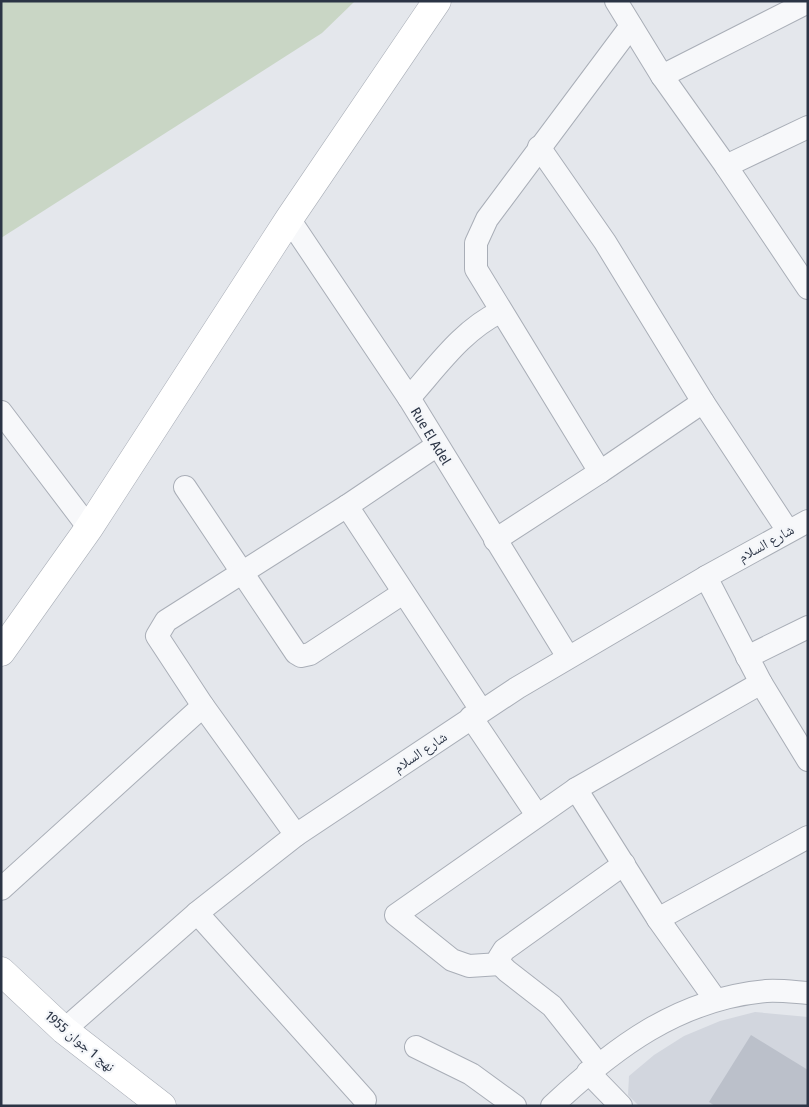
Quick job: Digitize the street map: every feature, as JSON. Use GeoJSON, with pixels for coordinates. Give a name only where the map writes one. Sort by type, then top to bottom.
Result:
{"type":"FeatureCollection","features":[{"type":"Feature","properties":{"kind":"main road"},"geometry":{"type":"LineString","coordinates":[[1,652],[89,528],[289,219],[438,1]]}},
{"type":"Feature","properties":{"kind":"main road","name":"نهج 1 جوان 1955"},"geometry":{"type":"LineString","coordinates":[[1,971],[64,1030],[162,1106]]}},
{"type":"Feature","properties":{"kind":"street"},"geometry":{"type":"LineString","coordinates":[[616,1],[662,76],[726,166],[808,288]]}},
{"type":"Feature","properties":{"kind":"street"},"geometry":{"type":"LineString","coordinates":[[662,76],[808,2]]}},
{"type":"Feature","properties":{"kind":"street"},"geometry":{"type":"LineString","coordinates":[[600,472],[500,312],[476,269],[476,243],[487,219],[631,26]]}},
{"type":"Feature","properties":{"kind":"street"},"geometry":{"type":"LineString","coordinates":[[726,166],[808,127]]}},
{"type":"Feature","properties":{"kind":"street"},"geometry":{"type":"LineString","coordinates":[[539,148],[605,242],[703,402],[788,531]]}},
{"type":"Feature","properties":{"kind":"street","name":"Rue El Adel"},"geometry":{"type":"LineString","coordinates":[[289,219],[409,398],[436,446],[568,657]]}},
{"type":"Feature","properties":{"kind":"street"},"geometry":{"type":"LineString","coordinates":[[409,398],[467,334],[485,319],[500,312]]}},
{"type":"Feature","properties":{"kind":"street"},"geometry":{"type":"LineString","coordinates":[[495,540],[703,402]]}},
{"type":"Feature","properties":{"kind":"street"},"geometry":{"type":"LineString","coordinates":[[1,412],[89,528]]}},
{"type":"Feature","properties":{"kind":"street"},"geometry":{"type":"LineString","coordinates":[[296,836],[159,641],[158,631],[166,621],[347,506],[436,446]]}},
{"type":"Feature","properties":{"kind":"street"},"geometry":{"type":"LineString","coordinates":[[185,487],[296,653],[301,656],[310,654],[403,593]]}},
{"type":"Feature","properties":{"kind":"street"},"geometry":{"type":"LineString","coordinates":[[347,506],[403,593],[537,815]]}},
{"type":"Feature","properties":{"kind":"street","name":"شارع السلام"},"geometry":{"type":"LineString","coordinates":[[64,1030],[196,913],[296,836],[476,714],[568,657],[706,577],[808,521]]}},
{"type":"Feature","properties":{"kind":"street"},"geometry":{"type":"LineString","coordinates":[[706,577],[747,657],[808,760]]}},
{"type":"Feature","properties":{"kind":"street"},"geometry":{"type":"LineString","coordinates":[[747,657],[808,627]]}},
{"type":"Feature","properties":{"kind":"street"},"geometry":{"type":"LineString","coordinates":[[500,964],[469,966],[452,960],[396,915],[537,815],[576,790],[762,683]]}},
{"type":"Feature","properties":{"kind":"street"},"geometry":{"type":"LineString","coordinates":[[1,888],[203,706]]}},
{"type":"Feature","properties":{"kind":"street"},"geometry":{"type":"LineString","coordinates":[[576,790],[658,919],[715,999]]}},
{"type":"Feature","properties":{"kind":"street"},"geometry":{"type":"LineString","coordinates":[[658,919],[808,837]]}},
{"type":"Feature","properties":{"kind":"street"},"geometry":{"type":"LineString","coordinates":[[622,1106],[593,1068],[552,1006],[500,964],[498,958],[504,950],[624,864]]}},
{"type":"Feature","properties":{"kind":"street"},"geometry":{"type":"LineString","coordinates":[[196,913],[365,1100]]}},
{"type":"Feature","properties":{"kind":"street"},"geometry":{"type":"LineString","coordinates":[[552,1106],[593,1068],[630,1040],[671,1017],[715,999],[767,991],[808,993]]}},
{"type":"Feature","properties":{"kind":"street"},"geometry":{"type":"LineString","coordinates":[[416,1047],[471,1074],[516,1106]]}},
{"type":"Feature","properties":{"kind":"shaded area"},"geometry":{"type":"Polygon","coordinates":[[[755,1012],[808,1017],[808,1106],[639,1106],[628,1095],[629,1076],[654,1055],[684,1036],[720,1021],[755,1012]]]}},
{"type":"Feature","properties":{"kind":"green space"},"geometry":{"type":"Polygon","coordinates":[[[1,1],[355,1],[322,33],[1,238],[1,1]]]}},
{"type":"Feature","properties":{"kind":"building"},"geometry":{"type":"Polygon","coordinates":[[[751,1035],[808,1070],[808,1106],[715,1106],[709,1102],[751,1035]]]}}]}
